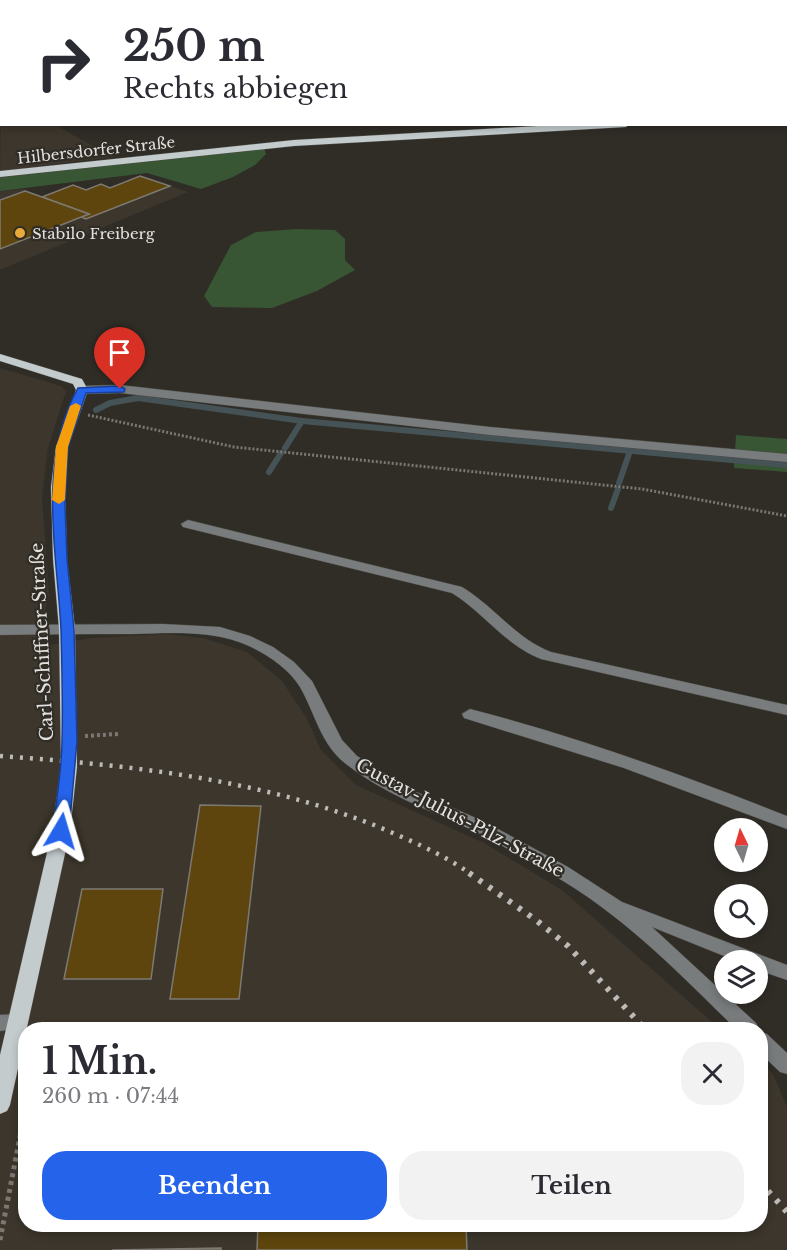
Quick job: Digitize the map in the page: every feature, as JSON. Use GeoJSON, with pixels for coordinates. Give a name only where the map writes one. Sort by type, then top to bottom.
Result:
{"type":"FeatureCollection","features":[{"type":"Feature","properties":{"kind":"main road","name":"Hilbersdorfer Straße"},"geometry":{"type":"LineString","coordinates":[[0,174],[294,143],[591,126]]}},
{"type":"Feature","properties":{"kind":"main road"},"geometry":{"type":"LineString","coordinates":[[0,357],[78,382],[82,390]]}},
{"type":"Feature","properties":{"kind":"main road","name":"Carl-Schiffner-Straße"},"geometry":{"type":"LineString","coordinates":[[0,1105],[8,1022],[61,831],[70,741],[68,629],[60,559],[58,487],[62,447],[82,390]]}},
{"type":"Feature","properties":{"kind":"street"},"geometry":{"type":"LineString","coordinates":[[82,390],[120,389],[490,431],[787,458]]}},
{"type":"Feature","properties":{"kind":"street"},"geometry":{"type":"LineString","coordinates":[[188,524],[457,590],[470,598],[526,648],[546,656],[787,710]]}},
{"type":"Feature","properties":{"kind":"street","name":"Gustav-Julius-Pilz-Straße"},"geometry":{"type":"LineString","coordinates":[[0,630],[220,632],[245,639],[268,650],[289,666],[306,684],[335,743],[351,760],[408,795],[479,826],[614,905],[674,957],[742,1022]]}},
{"type":"Feature","properties":{"kind":"street"},"geometry":{"type":"LineString","coordinates":[[470,714],[548,735],[675,778],[787,823]]}},
{"type":"Feature","properties":{"kind":"street"},"geometry":{"type":"LineString","coordinates":[[614,905],[728,950]]}},
{"type":"Feature","properties":{"kind":"street"},"geometry":{"type":"LineString","coordinates":[[768,966],[787,973]]}},
{"type":"Feature","properties":{"kind":"street"},"geometry":{"type":"LineString","coordinates":[[768,1048],[787,1066]]}},
{"type":"Feature","properties":{"kind":"path"},"geometry":{"type":"LineString","coordinates":[[72,415],[96,415],[170,435],[234,447],[642,489],[787,516]]}},
{"type":"Feature","properties":{"kind":"path"},"geometry":{"type":"LineString","coordinates":[[70,741],[89,735],[118,734]]}},
{"type":"Feature","properties":{"kind":"path"},"geometry":{"type":"LineString","coordinates":[[0,1240],[18,1147]]}},
{"type":"Feature","properties":{"kind":"shaded area"},"geometry":{"type":"Polygon","coordinates":[[[1,126],[57,126],[113,157],[0,171],[1,126]]]}},
{"type":"Feature","properties":{"kind":"shaded area"},"geometry":{"type":"Polygon","coordinates":[[[140,176],[188,192],[0,270],[0,191],[24,189],[43,197],[73,185],[86,190],[101,184],[110,188],[140,176]]]}},
{"type":"Feature","properties":{"kind":"shaded area"},"geometry":{"type":"Polygon","coordinates":[[[0,368],[61,386],[66,391],[48,448],[42,497],[49,595],[36,647],[93,638],[167,634],[203,638],[247,652],[282,681],[307,719],[321,750],[356,785],[484,843],[562,890],[712,1022],[18,1022],[18,1232],[768,1232],[768,1070],[773,1074],[787,1107],[787,1250],[0,1250],[0,368]]]}},
{"type":"Feature","properties":{"kind":"green space"},"geometry":{"type":"Polygon","coordinates":[[[264,148],[266,154],[255,165],[233,177],[201,189],[147,173],[0,191],[0,177],[264,148]]]}},
{"type":"Feature","properties":{"kind":"green space"},"geometry":{"type":"Polygon","coordinates":[[[297,229],[335,230],[345,239],[345,260],[355,270],[317,291],[272,308],[212,307],[204,296],[231,245],[256,232],[297,229]]]}},
{"type":"Feature","properties":{"kind":"green space"},"geometry":{"type":"Polygon","coordinates":[[[736,435],[787,439],[787,472],[734,468],[736,435]]]}},
{"type":"Feature","properties":{"kind":"building"},"geometry":{"type":"Polygon","coordinates":[[[140,176],[170,186],[86,219],[81,217],[89,214],[42,197],[73,185],[86,190],[101,184],[110,188],[140,176]]]}},
{"type":"Feature","properties":{"kind":"building","name":"Stabilo Freiberg"},"geometry":{"type":"Polygon","coordinates":[[[25,191],[89,214],[0,249],[0,200],[25,191]]]}},
{"type":"Feature","properties":{"kind":"building"},"geometry":{"type":"Polygon","coordinates":[[[200,805],[261,806],[239,999],[170,999],[200,805]]]}},
{"type":"Feature","properties":{"kind":"building"},"geometry":{"type":"Polygon","coordinates":[[[82,889],[163,889],[151,979],[64,979],[82,889]]]}},
{"type":"Feature","properties":{"kind":"building"},"geometry":{"type":"Polygon","coordinates":[[[258,1232],[466,1232],[467,1250],[257,1250],[258,1232]]]}},
{"type":"Feature","properties":{"kind":"building"},"geometry":{"type":"Polygon","coordinates":[[[221,1248],[221,1250],[112,1250],[221,1248]]]}},
{"type":"Feature","properties":{"kind":"waterway"},"geometry":{"type":"LineString","coordinates":[[96,410],[110,403],[138,398],[302,421]]}},
{"type":"Feature","properties":{"kind":"waterway"},"geometry":{"type":"LineString","coordinates":[[285,448],[302,421]]}},
{"type":"Feature","properties":{"kind":"waterway"},"geometry":{"type":"LineString","coordinates":[[302,421],[787,465]]}},
{"type":"Feature","properties":{"kind":"waterway"},"geometry":{"type":"LineString","coordinates":[[619,483],[630,451]]}},
{"type":"Feature","properties":{"kind":"waterway"},"geometry":{"type":"LineString","coordinates":[[269,472],[281,453]]}},
{"type":"Feature","properties":{"kind":"waterway"},"geometry":{"type":"LineString","coordinates":[[611,508],[618,489]]}},
{"type":"Feature","properties":{"kind":"railway"},"geometry":{"type":"LineString","coordinates":[[0,756],[143,769],[190,776],[283,796],[374,825],[436,853],[471,874]]}},
{"type":"Feature","properties":{"kind":"railway"},"geometry":{"type":"LineString","coordinates":[[469,873],[536,920],[568,946],[639,1022]]}},
{"type":"Feature","properties":{"kind":"railway"},"geometry":{"type":"LineString","coordinates":[[768,1191],[787,1212]]}},
{"type":"Feature","properties":{"kind":"slow traffic"},"geometry":{"type":"LineString","coordinates":[[59,500],[62,447],[76,406]]}},
{"type":"Feature","properties":{"kind":"place","name":"Stabilo Freiberg"},"geometry":{"type":"Point","coordinates":[20,233]}},
{"type":"Feature","properties":{"kind":"route"},"geometry":{"type":"LineString","coordinates":[[61,831],[70,741],[68,629],[60,559],[58,487],[62,447],[82,390],[120,389]]}}]}
